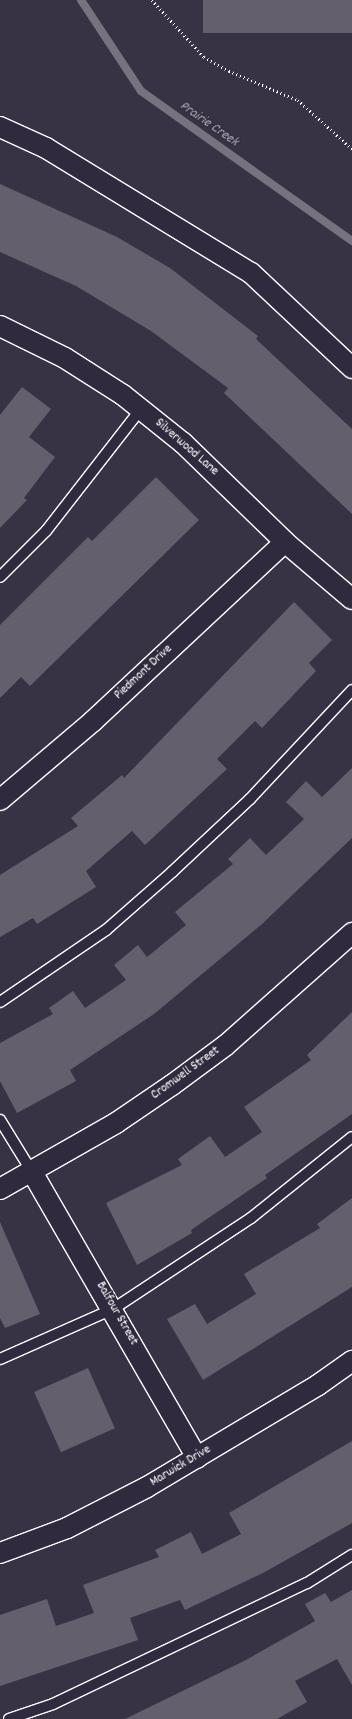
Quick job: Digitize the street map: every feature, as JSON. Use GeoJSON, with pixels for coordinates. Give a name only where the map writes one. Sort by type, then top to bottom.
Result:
{"type":"FeatureCollection","features":[{"type":"Feature","properties":{"kind":"street"},"geometry":{"type":"LineString","coordinates":[[0,127],[46,148],[251,273],[352,368]]}},
{"type":"Feature","properties":{"kind":"street","name":"Silverwood Lane"},"geometry":{"type":"LineString","coordinates":[[0,326],[65,358],[141,410],[183,443],[286,542],[352,599]]}},
{"type":"Feature","properties":{"kind":"street","name":"Piedmont Drive"},"geometry":{"type":"LineString","coordinates":[[0,800],[93,721],[286,542]]}},
{"type":"Feature","properties":{"kind":"street","name":"Cromwell Street"},"geometry":{"type":"LineString","coordinates":[[0,1189],[116,1123],[226,1045],[352,933]]}},
{"type":"Feature","properties":{"kind":"street","name":"Balfour Street"},"geometry":{"type":"LineString","coordinates":[[32,1172],[113,1309],[197,1458]]}},
{"type":"Feature","properties":{"kind":"street","name":"Marwick Drive"},"geometry":{"type":"LineString","coordinates":[[0,1554],[67,1528],[147,1488],[318,1385],[352,1361]]}},
{"type":"Feature","properties":{"kind":"lane"},"geometry":{"type":"LineString","coordinates":[[0,577],[46,532],[141,410]]}},
{"type":"Feature","properties":{"kind":"lane"},"geometry":{"type":"LineString","coordinates":[[0,1002],[106,930],[166,877],[250,799],[352,690]]}},
{"type":"Feature","properties":{"kind":"lane"},"geometry":{"type":"LineString","coordinates":[[0,1120],[32,1172]]}},
{"type":"Feature","properties":{"kind":"lane"},"geometry":{"type":"LineString","coordinates":[[0,1359],[113,1309],[251,1218],[352,1137]]}},
{"type":"Feature","properties":{"kind":"lane"},"geometry":{"type":"LineString","coordinates":[[9,1719],[53,1704],[300,1586],[352,1555]]}},
{"type":"Feature","properties":{"kind":"path"},"geometry":{"type":"LineString","coordinates":[[152,0],[204,57],[229,71],[298,100],[352,149]]}},
{"type":"Feature","properties":{"kind":"building"},"geometry":{"type":"Polygon","coordinates":[[[203,0],[352,0],[352,33],[203,33],[203,0]]]}},
{"type":"Feature","properties":{"kind":"building"},"geometry":{"type":"Polygon","coordinates":[[[0,184],[117,237],[170,268],[258,336],[256,339],[352,429],[352,514],[224,393],[228,388],[151,331],[76,286],[0,252],[0,184]]]}},
{"type":"Feature","properties":{"kind":"building"},"geometry":{"type":"Polygon","coordinates":[[[22,387],[51,409],[29,437],[55,457],[24,498],[27,500],[0,528],[0,415],[22,387]]]}},
{"type":"Feature","properties":{"kind":"building"},"geometry":{"type":"Polygon","coordinates":[[[156,477],[199,520],[30,686],[21,677],[0,698],[0,625],[88,537],[92,541],[156,477]]]}},
{"type":"Feature","properties":{"kind":"building"},"geometry":{"type":"Polygon","coordinates":[[[294,602],[332,640],[309,663],[316,671],[262,728],[255,721],[217,759],[227,769],[145,845],[132,831],[86,871],[96,887],[37,924],[33,918],[0,937],[0,875],[78,826],[71,818],[122,775],[124,778],[294,602]]]}},
{"type":"Feature","properties":{"kind":"building"},"geometry":{"type":"Polygon","coordinates":[[[352,768],[352,838],[262,924],[154,1014],[70,1070],[76,1081],[17,1113],[0,1081],[0,1043],[53,1014],[49,1008],[73,991],[85,1008],[126,980],[114,965],[138,945],[147,957],[186,925],[175,912],[233,864],[228,859],[250,838],[266,855],[304,819],[286,802],[306,781],[322,797],[352,768]]]}},
{"type":"Feature","properties":{"kind":"building"},"geometry":{"type":"Polygon","coordinates":[[[352,1012],[352,1114],[265,1175],[267,1178],[191,1230],[192,1233],[137,1265],[106,1203],[182,1165],[178,1159],[210,1136],[225,1157],[262,1132],[244,1107],[311,1060],[307,1055],[352,1012]]]}},
{"type":"Feature","properties":{"kind":"building"},"geometry":{"type":"Polygon","coordinates":[[[352,1198],[352,1287],[203,1380],[167,1319],[195,1304],[207,1324],[256,1294],[244,1274],[320,1228],[317,1224],[352,1198]]]}},
{"type":"Feature","properties":{"kind":"building"},"geometry":{"type":"Polygon","coordinates":[[[0,1222],[40,1314],[5,1328],[0,1318],[0,1222]]]}},
{"type":"Feature","properties":{"kind":"building"},"geometry":{"type":"Polygon","coordinates":[[[88,1368],[115,1428],[61,1452],[34,1392],[88,1368]]]}},
{"type":"Feature","properties":{"kind":"building"},"geometry":{"type":"Polygon","coordinates":[[[352,1441],[352,1523],[263,1573],[185,1610],[180,1600],[130,1618],[138,1640],[0,1686],[0,1615],[47,1599],[56,1626],[94,1613],[83,1585],[159,1557],[155,1550],[191,1532],[202,1554],[241,1534],[229,1513],[352,1441]]]}},
{"type":"Feature","properties":{"kind":"building"},"geometry":{"type":"Polygon","coordinates":[[[352,1590],[352,1685],[337,1659],[295,1681],[307,1702],[277,1719],[125,1719],[244,1661],[315,1621],[305,1604],[325,1593],[331,1602],[352,1590]]]}},
{"type":"Feature","properties":{"kind":"waterway","name":"Prairie Creek"},"geometry":{"type":"LineString","coordinates":[[81,0],[141,91],[352,241]]}}]}
